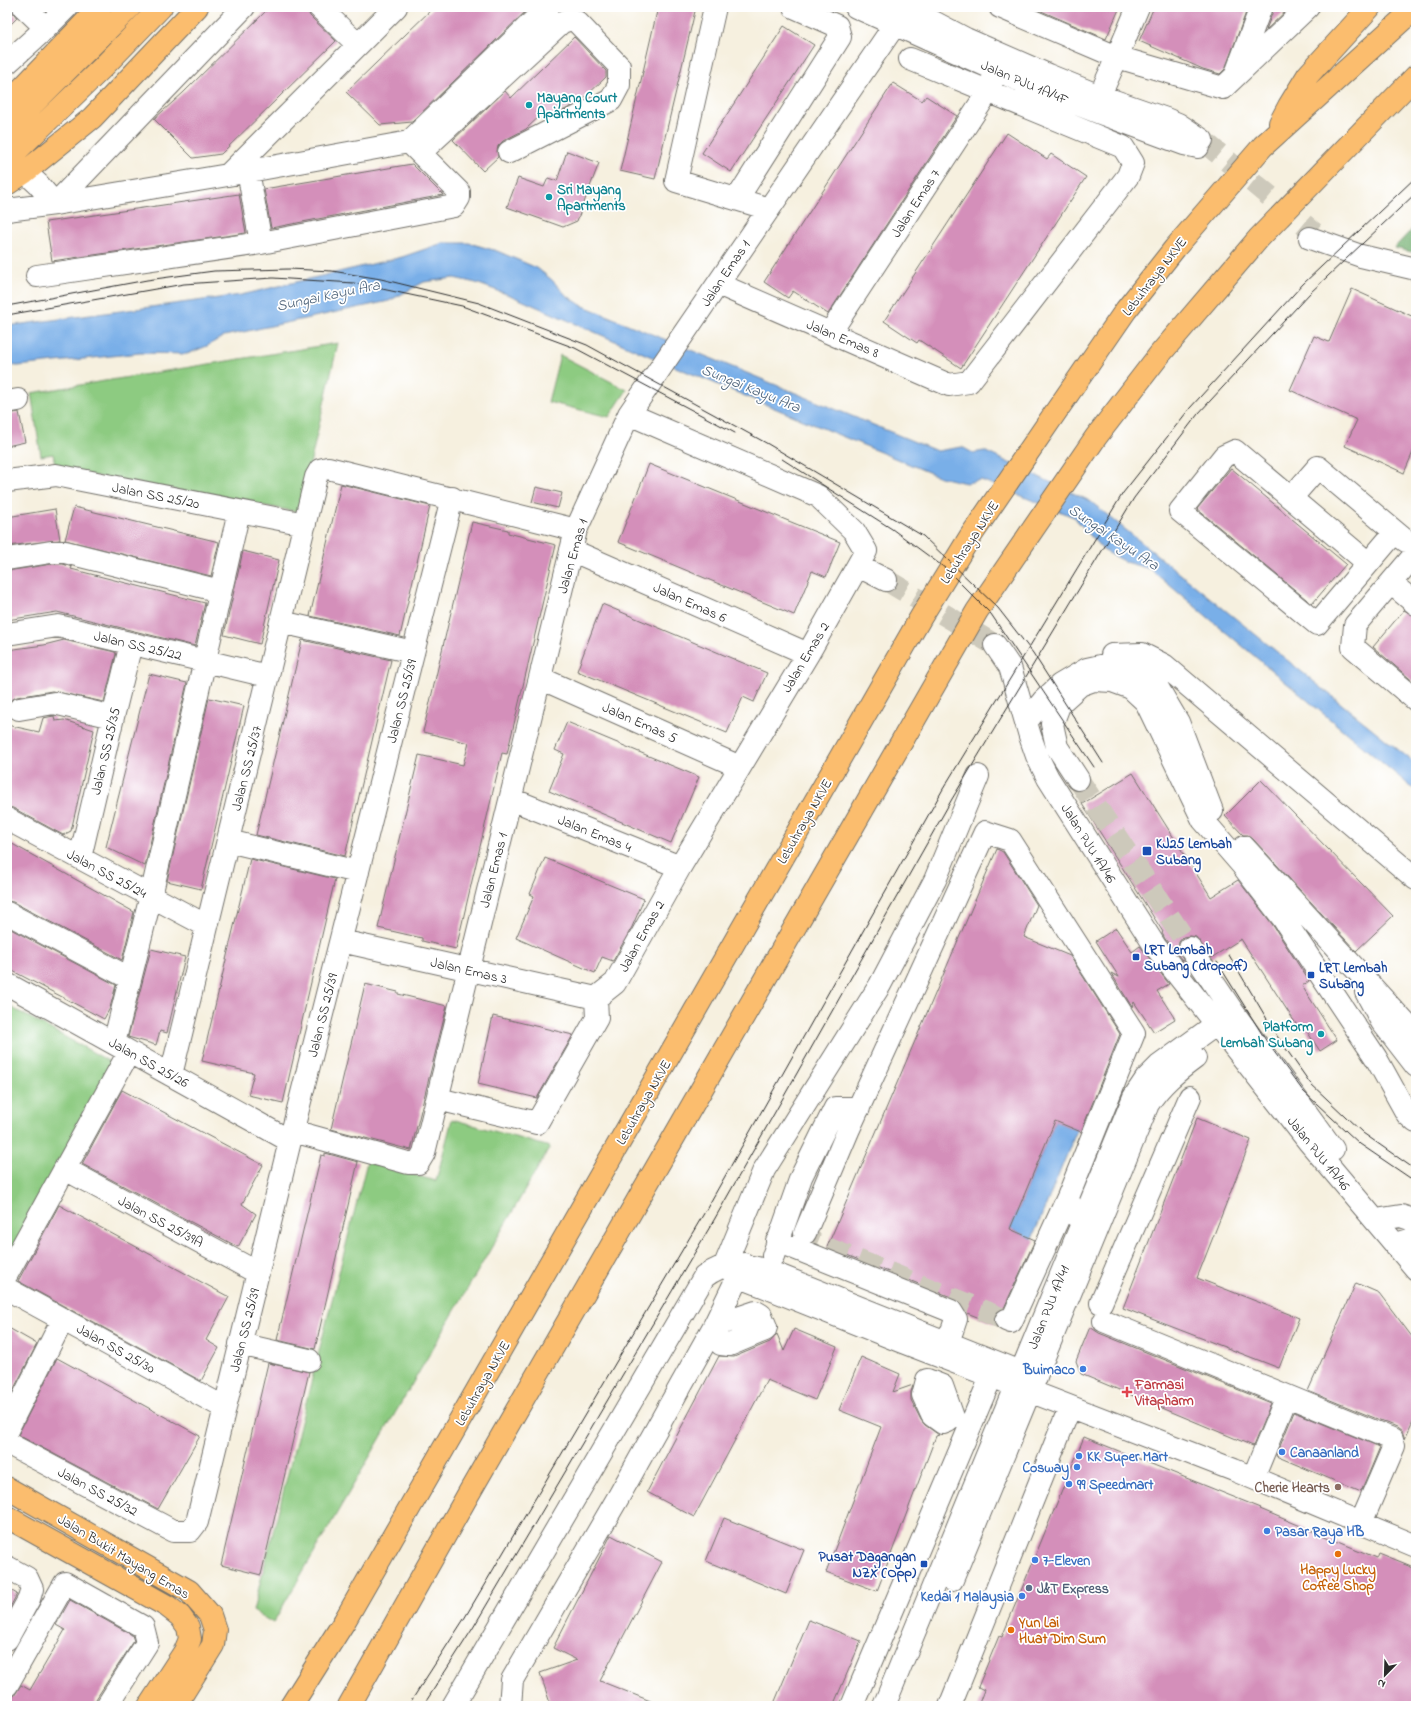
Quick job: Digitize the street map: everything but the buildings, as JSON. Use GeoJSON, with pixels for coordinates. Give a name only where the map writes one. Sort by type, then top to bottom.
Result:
{"type":"FeatureCollection","features":[{"type":"Feature","properties":{"kind":"main road"},"geometry":{"type":"LineString","coordinates":[[7,104],[100,7]]}},
{"type":"Feature","properties":{"kind":"main road"},"geometry":{"type":"LineString","coordinates":[[7,130],[84,55],[130,7]]}},
{"type":"Feature","properties":{"kind":"main road"},"geometry":{"type":"LineString","coordinates":[[7,160],[102,68],[161,7]]}},
{"type":"Feature","properties":{"kind":"main road"},"geometry":{"type":"LineString","coordinates":[[16,178],[92,118],[197,7]]}},
{"type":"Feature","properties":{"kind":"main road"},"geometry":{"type":"LineString","coordinates":[[1263,146],[1281,122],[1288,106],[1308,75],[1370,7]]}},
{"type":"Feature","properties":{"kind":"main road","name":"Lebuhraya NKVE"},"geometry":{"type":"LineString","coordinates":[[291,1706],[344,1622],[909,638],[970,537],[1126,310],[1175,248],[1263,146],[1416,9]]}},
{"type":"Feature","properties":{"kind":"main road"},"geometry":{"type":"LineString","coordinates":[[349,1706],[473,1486],[977,611],[1096,437],[1160,354],[1259,238],[1416,76]]}},
{"type":"Feature","properties":{"kind":"main road","name":"Jalan Bukit Mayang Emas"},"geometry":{"type":"LineString","coordinates":[[7,1488],[189,1591],[210,1615],[214,1630],[213,1644],[176,1706]]}},
{"type":"Feature","properties":{"kind":"main road","name":"Jalan Bukit Mayang Emas"},"geometry":{"type":"LineString","coordinates":[[7,1517],[167,1606],[180,1616],[188,1627],[190,1639],[185,1651],[149,1706]]}},
{"type":"Feature","properties":{"kind":"street"},"geometry":{"type":"LineString","coordinates":[[24,7],[46,28]]}},
{"type":"Feature","properties":{"kind":"street"},"geometry":{"type":"LineString","coordinates":[[7,63],[67,7]]}},
{"type":"Feature","properties":{"kind":"street"},"geometry":{"type":"LineString","coordinates":[[55,204],[244,7]]}},
{"type":"Feature","properties":{"kind":"street"},"geometry":{"type":"LineString","coordinates":[[319,7],[357,44]]}},
{"type":"Feature","properties":{"kind":"street"},"geometry":{"type":"LineString","coordinates":[[238,173],[357,44],[396,7]]}},
{"type":"Feature","properties":{"kind":"street"},"geometry":{"type":"LineString","coordinates":[[414,148],[548,7]]}},
{"type":"Feature","properties":{"kind":"street"},"geometry":{"type":"LineString","coordinates":[[715,7],[676,181],[769,209]]}},
{"type":"Feature","properties":{"kind":"street"},"geometry":{"type":"LineString","coordinates":[[737,199],[840,37],[837,26],[794,7]]}},
{"type":"Feature","properties":{"kind":"street","name":"Jalan PJU 1A/4F"},"geometry":{"type":"LineString","coordinates":[[856,7],[900,13],[928,19],[966,39],[1000,62],[1178,124],[1200,144],[1184,144],[1100,113],[900,13]]}},
{"type":"Feature","properties":{"kind":"street"},"geometry":{"type":"LineString","coordinates":[[1000,7],[1117,57],[1223,88],[1306,7]]}},
{"type":"Feature","properties":{"kind":"street"},"geometry":{"type":"LineString","coordinates":[[1105,84],[1138,7]]}},
{"type":"Feature","properties":{"kind":"street"},"geometry":{"type":"LineString","coordinates":[[1234,78],[1261,7]]}},
{"type":"Feature","properties":{"kind":"street","name":"Jalan Emas 1"},"geometry":{"type":"LineString","coordinates":[[418,1163],[424,1153],[438,1099],[574,540],[629,414],[769,209],[900,13]]}},
{"type":"Feature","properties":{"kind":"street"},"geometry":{"type":"LineString","coordinates":[[7,210],[55,204],[238,173],[414,148],[562,22],[571,19],[577,22],[619,66],[619,85],[611,100],[509,152]]}},
{"type":"Feature","properties":{"kind":"street"},"geometry":{"type":"LineString","coordinates":[[928,19],[971,27],[1105,84],[1155,100],[1171,108],[1178,124]]}},
{"type":"Feature","properties":{"kind":"street"},"geometry":{"type":"LineString","coordinates":[[910,60],[988,92]]}},
{"type":"Feature","properties":{"kind":"street","name":"Jalan Emas 7"},"geometry":{"type":"LineString","coordinates":[[830,333],[988,92],[1000,62]]}},
{"type":"Feature","properties":{"kind":"street","name":"Jalan Emas 8"},"geometry":{"type":"LineString","coordinates":[[718,284],[950,384],[969,382],[1128,176],[1133,163],[1123,146],[988,92]]}},
{"type":"Feature","properties":{"kind":"street"},"geometry":{"type":"LineString","coordinates":[[37,276],[261,242],[453,207],[460,196],[459,192],[414,148]]}},
{"type":"Feature","properties":{"kind":"street"},"geometry":{"type":"LineString","coordinates":[[238,173],[261,242]]}},
{"type":"Feature","properties":{"kind":"street"},"geometry":{"type":"LineString","coordinates":[[16,178],[38,184],[55,204]]}},
{"type":"Feature","properties":{"kind":"street"},"geometry":{"type":"LineString","coordinates":[[1317,239],[1361,256],[1416,269]]}},
{"type":"Feature","properties":{"kind":"street","name":"Jalan Emas 2"},"geometry":{"type":"LineString","coordinates":[[596,998],[615,982],[680,867],[808,654],[866,551],[854,531],[818,496],[629,414]]}},
{"type":"Feature","properties":{"kind":"street"},"geometry":{"type":"LineString","coordinates":[[1368,563],[1235,451],[1224,456],[1180,511],[1317,624],[1395,532]]}},
{"type":"Feature","properties":{"kind":"street"},"geometry":{"type":"LineString","coordinates":[[1291,498],[1318,467],[1416,551],[1355,625],[1353,647],[1416,700]]}},
{"type":"Feature","properties":{"kind":"street","name":"Jalan Emas 6"},"geometry":{"type":"LineString","coordinates":[[328,468],[452,498],[574,540],[808,654]]}},
{"type":"Feature","properties":{"kind":"street","name":"Jalan SS 25/37"},"geometry":{"type":"LineString","coordinates":[[171,1075],[316,477],[320,470],[328,468]]}},
{"type":"Feature","properties":{"kind":"street","name":"Jalan SS 25/20"},"geometry":{"type":"LineString","coordinates":[[7,481],[56,475],[305,524]]}},
{"type":"Feature","properties":{"kind":"street","name":"Jalan SS 25/39"},"geometry":{"type":"LineString","coordinates":[[190,1531],[197,1522],[240,1344],[452,498]]}},
{"type":"Feature","properties":{"kind":"street"},"geometry":{"type":"LineString","coordinates":[[7,1274],[64,1169],[121,1047],[129,978],[151,896],[239,511]]}},
{"type":"Feature","properties":{"kind":"street"},"geometry":{"type":"LineString","coordinates":[[7,560],[51,552],[65,552],[220,590]]}},
{"type":"Feature","properties":{"kind":"street"},"geometry":{"type":"LineString","coordinates":[[858,566],[886,580]]}},
{"type":"Feature","properties":{"kind":"street"},"geometry":{"type":"LineString","coordinates":[[1391,583],[1416,604]]}},
{"type":"Feature","properties":{"kind":"street"},"geometry":{"type":"LineString","coordinates":[[281,622],[413,652]]}},
{"type":"Feature","properties":{"kind":"street","name":"Jalan SS 25/22"},"geometry":{"type":"LineString","coordinates":[[7,634],[58,626],[268,676]]}},
{"type":"Feature","properties":{"kind":"street","name":"Jalan SS 25/35"},"geometry":{"type":"LineString","coordinates":[[80,858],[131,644]]}},
{"type":"Feature","properties":{"kind":"street","name":"Jalan PJU 1A/46"},"geometry":{"type":"LineString","coordinates":[[995,646],[1010,667],[1027,721],[1030,736],[1037,756],[1048,778],[1155,946],[1194,996],[1229,1024],[1325,1138],[1382,1219],[1408,1240],[1416,1268]]}},
{"type":"Feature","properties":{"kind":"street"},"geometry":{"type":"LineString","coordinates":[[1027,721],[1043,701],[1060,685],[1087,669],[1114,654],[1142,654],[1164,665],[1416,879]]}},
{"type":"Feature","properties":{"kind":"street"},"geometry":{"type":"LineString","coordinates":[[1087,669],[1114,663],[1127,665],[1133,667],[1155,683],[1178,722],[1213,812],[1416,1035]]}},
{"type":"Feature","properties":{"kind":"street","name":"Jalan Emas 5"},"geometry":{"type":"LineString","coordinates":[[540,678],[740,766]]}},
{"type":"Feature","properties":{"kind":"street"},"geometry":{"type":"LineString","coordinates":[[1078,779],[1057,747],[1052,724],[1060,703],[1080,685],[1094,680],[1112,681],[1131,688],[1146,702],[1203,820],[1242,865],[1282,917],[1376,1058],[1407,1114],[1416,1122]]}},
{"type":"Feature","properties":{"kind":"street"},"geometry":{"type":"LineString","coordinates":[[19,709],[54,702],[113,716]]}},
{"type":"Feature","properties":{"kind":"street"},"geometry":{"type":"LineString","coordinates":[[510,1706],[512,1680],[619,1496],[713,1328],[730,1269],[764,1170],[880,984],[932,887],[978,776]]}},
{"type":"Feature","properties":{"kind":"street","name":"Jalan Emas 4"},"geometry":{"type":"LineString","coordinates":[[511,799],[680,867]]}},
{"type":"Feature","properties":{"kind":"street","name":"Jalan SS 25/24"},"geometry":{"type":"LineString","coordinates":[[7,819],[207,926]]}},
{"type":"Feature","properties":{"kind":"street"},"geometry":{"type":"LineString","coordinates":[[804,1233],[859,1108],[985,832],[1010,840],[1134,1033],[1068,1197],[1011,1322],[1006,1320]]}},
{"type":"Feature","properties":{"kind":"street"},"geometry":{"type":"LineString","coordinates":[[228,841],[358,872]]}},
{"type":"Feature","properties":{"kind":"street"},"geometry":{"type":"LineString","coordinates":[[7,913],[129,978]]}},
{"type":"Feature","properties":{"kind":"street","name":"Jalan Emas 3"},"geometry":{"type":"LineString","coordinates":[[341,941],[596,998]]}},
{"type":"Feature","properties":{"kind":"street","name":"Jalan PJU 1A/46"},"geometry":{"type":"LineString","coordinates":[[1190,948],[1229,1024],[1309,1142],[1416,1268]]}},
{"type":"Feature","properties":{"kind":"street"},"geometry":{"type":"LineString","coordinates":[[1351,964],[1382,1022],[1416,1066]]}},
{"type":"Feature","properties":{"kind":"street","name":"Jalan SS 25/26"},"geometry":{"type":"LineString","coordinates":[[7,984],[171,1075],[292,1136],[408,1163],[418,1163]]}},
{"type":"Feature","properties":{"kind":"street"},"geometry":{"type":"LineString","coordinates":[[1178,1052],[1189,1038],[1194,1027],[1197,1016],[1194,996]]}},
{"type":"Feature","properties":{"kind":"street"},"geometry":{"type":"LineString","coordinates":[[438,1099],[537,1123],[597,1018],[596,998]]}},
{"type":"Feature","properties":{"kind":"street","name":"Jalan PJU 1A/41"},"geometry":{"type":"LineString","coordinates":[[900,1706],[1026,1382],[1083,1221],[1134,1097],[1146,1079],[1159,1066],[1178,1052],[1229,1024]]}},
{"type":"Feature","properties":{"kind":"street","name":"Jalan PJU 1A/41"},"geometry":{"type":"LineString","coordinates":[[884,1706],[1026,1382],[1109,1202],[1148,1104],[1158,1089],[1229,1024]]}},
{"type":"Feature","properties":{"kind":"street"},"geometry":{"type":"LineString","coordinates":[[1190,1097],[1139,1215],[1102,1312],[1287,1396],[1392,1439],[1394,1446],[1361,1523]]}},
{"type":"Feature","properties":{"kind":"street"},"geometry":{"type":"LineString","coordinates":[[768,1270],[777,1241],[801,1177],[835,1108],[859,1108]]}},
{"type":"Feature","properties":{"kind":"street"},"geometry":{"type":"LineString","coordinates":[[1098,1122],[1115,1114],[1127,1114]]}},
{"type":"Feature","properties":{"kind":"street","name":"Jalan SS 25/39A"},"geometry":{"type":"LineString","coordinates":[[64,1169],[258,1273]]}},
{"type":"Feature","properties":{"kind":"street"},"geometry":{"type":"LineString","coordinates":[[1068,1197],[1072,1213],[1083,1221]]}},
{"type":"Feature","properties":{"kind":"street"},"geometry":{"type":"LineString","coordinates":[[1109,1202],[1139,1215]]}},
{"type":"Feature","properties":{"kind":"street"},"geometry":{"type":"LineString","coordinates":[[1382,1219],[1401,1216],[1416,1221]]}},
{"type":"Feature","properties":{"kind":"street"},"geometry":{"type":"LineString","coordinates":[[777,1241],[951,1312],[956,1319],[952,1331],[944,1341]]}},
{"type":"Feature","properties":{"kind":"street"},"geometry":{"type":"LineString","coordinates":[[730,1269],[952,1361],[994,1369]]}},
{"type":"Feature","properties":{"kind":"street"},"geometry":{"type":"LineString","coordinates":[[453,1706],[704,1277],[730,1269],[768,1270],[944,1341],[994,1369],[1026,1382],[1070,1407],[1244,1474],[1416,1546]]}},
{"type":"Feature","properties":{"kind":"street","name":"Jalan SS 25/30"},"geometry":{"type":"LineString","coordinates":[[7,1289],[225,1408]]}},
{"type":"Feature","properties":{"kind":"street"},"geometry":{"type":"LineString","coordinates":[[7,1430],[62,1319]]}},
{"type":"Feature","properties":{"kind":"street"},"geometry":{"type":"LineString","coordinates":[[240,1344],[309,1360]]}},
{"type":"Feature","properties":{"kind":"street"},"geometry":{"type":"LineString","coordinates":[[942,1386],[952,1361]]}},
{"type":"Feature","properties":{"kind":"street"},"geometry":{"type":"LineString","coordinates":[[852,1706],[994,1369]]}},
{"type":"Feature","properties":{"kind":"street"},"geometry":{"type":"LineString","coordinates":[[1244,1474],[1287,1396]]}},
{"type":"Feature","properties":{"kind":"street"},"geometry":{"type":"LineString","coordinates":[[950,1706],[1070,1407]]}},
{"type":"Feature","properties":{"kind":"street","name":"Jalan SS 25/32"},"geometry":{"type":"LineString","coordinates":[[7,1443],[173,1531],[190,1531]]}},
{"type":"Feature","properties":{"kind":"street"},"geometry":{"type":"LineString","coordinates":[[7,1567],[27,1578],[32,1589],[29,1599],[7,1639]]}},
{"type":"Feature","properties":{"kind":"street"},"geometry":{"type":"LineString","coordinates":[[7,1684],[65,1583],[143,1627],[147,1643],[108,1706]]}},
{"type":"Feature","properties":{"kind":"green space"},"geometry":{"type":"Polygon","coordinates":[[[1416,225],[1416,253],[1394,248],[1416,225]]]}},
{"type":"Feature","properties":{"kind":"green space"},"geometry":{"type":"Polygon","coordinates":[[[338,343],[299,512],[56,469],[53,454],[41,456],[31,393],[338,343]]]}},
{"type":"Feature","properties":{"kind":"green space"},"geometry":{"type":"Polygon","coordinates":[[[560,355],[627,390],[609,417],[548,402],[560,355]]]}},
{"type":"Feature","properties":{"kind":"green space"},"geometry":{"type":"Polygon","coordinates":[[[7,1005],[116,1065],[7,1262],[7,1005]]]}},
{"type":"Feature","properties":{"kind":"green space"},"geometry":{"type":"Polygon","coordinates":[[[452,1119],[550,1147],[273,1623],[253,1611],[367,1162],[436,1181],[452,1119]]]}},
{"type":"Feature","properties":{"kind":"water","name":"Sungai Kayu Ara"},"geometry":{"type":"Polygon","coordinates":[[[443,243],[469,243],[497,251],[537,268],[552,280],[566,295],[581,305],[937,451],[962,447],[973,453],[984,451],[1090,501],[1416,764],[1416,791],[1150,569],[1125,562],[1103,550],[1074,517],[981,480],[966,483],[940,477],[654,358],[512,296],[476,283],[454,278],[424,282],[389,301],[224,336],[207,346],[187,354],[140,353],[18,366],[7,365],[7,326],[241,295],[402,257],[443,243]]]}},
{"type":"Feature","properties":{"kind":"water"},"geometry":{"type":"Polygon","coordinates":[[[1055,1121],[1077,1130],[1032,1239],[1010,1229],[1055,1121]]]}},
{"type":"Feature","properties":{"kind":"tunnel"},"geometry":{"type":"LineString","coordinates":[[1202,140],[1314,233]]}},
{"type":"Feature","properties":{"kind":"tunnel"},"geometry":{"type":"LineString","coordinates":[[886,580],[995,645]]}},
{"type":"Feature","properties":{"kind":"tunnel"},"geometry":{"type":"LineString","coordinates":[[1078,779],[1190,948]]}},
{"type":"Feature","properties":{"kind":"tunnel"},"geometry":{"type":"LineString","coordinates":[[805,1233],[802,1238],[1006,1320]]}},
{"type":"Feature","properties":{"kind":"tram line"},"geometry":{"type":"LineString","coordinates":[[408,1706],[464,1619],[706,1210],[943,789],[1123,493],[1190,408],[1303,284],[1416,177]]}},
{"type":"Feature","properties":{"kind":"tram line"},"geometry":{"type":"LineString","coordinates":[[423,1706],[473,1628],[714,1220],[952,799],[1134,498],[1198,414],[1310,293],[1416,193]]}},
{"type":"Feature","properties":{"kind":"tram line"},"geometry":{"type":"LineString","coordinates":[[7,306],[147,280],[214,271],[289,269],[332,271],[381,279],[479,303],[587,345],[768,444],[923,536],[998,608],[1033,653],[1103,763]]}},
{"type":"Feature","properties":{"kind":"tram line"},"geometry":{"type":"LineString","coordinates":[[7,315],[184,284],[273,278],[354,283],[462,306],[575,348],[735,433]]}},
{"type":"Feature","properties":{"kind":"tram line"},"geometry":{"type":"LineString","coordinates":[[782,459],[892,529],[945,568],[991,614],[1094,767]]}},
{"type":"Feature","properties":{"kind":"tram line"},"geometry":{"type":"LineString","coordinates":[[1229,955],[1277,1036],[1310,1083],[1363,1133],[1416,1170]]}},
{"type":"Feature","properties":{"kind":"tram line"},"geometry":{"type":"LineString","coordinates":[[1217,962],[1267,1042],[1303,1091],[1360,1144],[1416,1182]]}},
{"type":"Feature","properties":{"kind":"place","name":"Mayang Court Apartments"},"geometry":{"type":"Point","coordinates":[529,105]}},
{"type":"Feature","properties":{"kind":"place","name":"Sri Mayang Apartments"},"geometry":{"type":"Point","coordinates":[549,197]}},
{"type":"Feature","properties":{"kind":"place","name":"KJ25 Lembah Subang"},"geometry":{"type":"Point","coordinates":[1147,851]}},
{"type":"Feature","properties":{"kind":"place","name":"LRT Lembah Subang (dropoff)"},"geometry":{"type":"Point","coordinates":[1136,957]}},
{"type":"Feature","properties":{"kind":"place","name":"LRT Lembah Subang"},"geometry":{"type":"Point","coordinates":[1311,975]}},
{"type":"Feature","properties":{"kind":"place","name":"Platform Lembah Subang"},"geometry":{"type":"Point","coordinates":[1321,1034]}},
{"type":"Feature","properties":{"kind":"place","name":"Buimaco"},"geometry":{"type":"Point","coordinates":[1083,1369]}},
{"type":"Feature","properties":{"kind":"place","name":"Farmasi Vitapharm"},"geometry":{"type":"Point","coordinates":[1127,1392]}},
{"type":"Feature","properties":{"kind":"place","name":"Canaanland"},"geometry":{"type":"Point","coordinates":[1282,1452]}},
{"type":"Feature","properties":{"kind":"place","name":"KK Super Mart"},"geometry":{"type":"Point","coordinates":[1079,1456]}},
{"type":"Feature","properties":{"kind":"place","name":"Cosway"},"geometry":{"type":"Point","coordinates":[1077,1467]}},
{"type":"Feature","properties":{"kind":"place","name":"99 Speedmart"},"geometry":{"type":"Point","coordinates":[1069,1484]}},
{"type":"Feature","properties":{"kind":"place","name":"Cherie Hearts"},"geometry":{"type":"Point","coordinates":[1338,1487]}},
{"type":"Feature","properties":{"kind":"place","name":"Pasar Raya HB"},"geometry":{"type":"Point","coordinates":[1267,1531]}},
{"type":"Feature","properties":{"kind":"place","name":"Happy Lucky Coffee Shop"},"geometry":{"type":"Point","coordinates":[1338,1554]}},
{"type":"Feature","properties":{"kind":"place","name":"7-Eleven"},"geometry":{"type":"Point","coordinates":[1035,1560]}},
{"type":"Feature","properties":{"kind":"place","name":"Pusat Dagangan NZX (Opp)"},"geometry":{"type":"Point","coordinates":[924,1564]}},
{"type":"Feature","properties":{"kind":"place","name":"J&T Express"},"geometry":{"type":"Point","coordinates":[1029,1588]}},
{"type":"Feature","properties":{"kind":"place","name":"Kedai 1 Malaysia"},"geometry":{"type":"Point","coordinates":[1022,1596]}},
{"type":"Feature","properties":{"kind":"place","name":"Yun Lai Huat Dim Sum"},"geometry":{"type":"Point","coordinates":[1011,1630]}}]}
